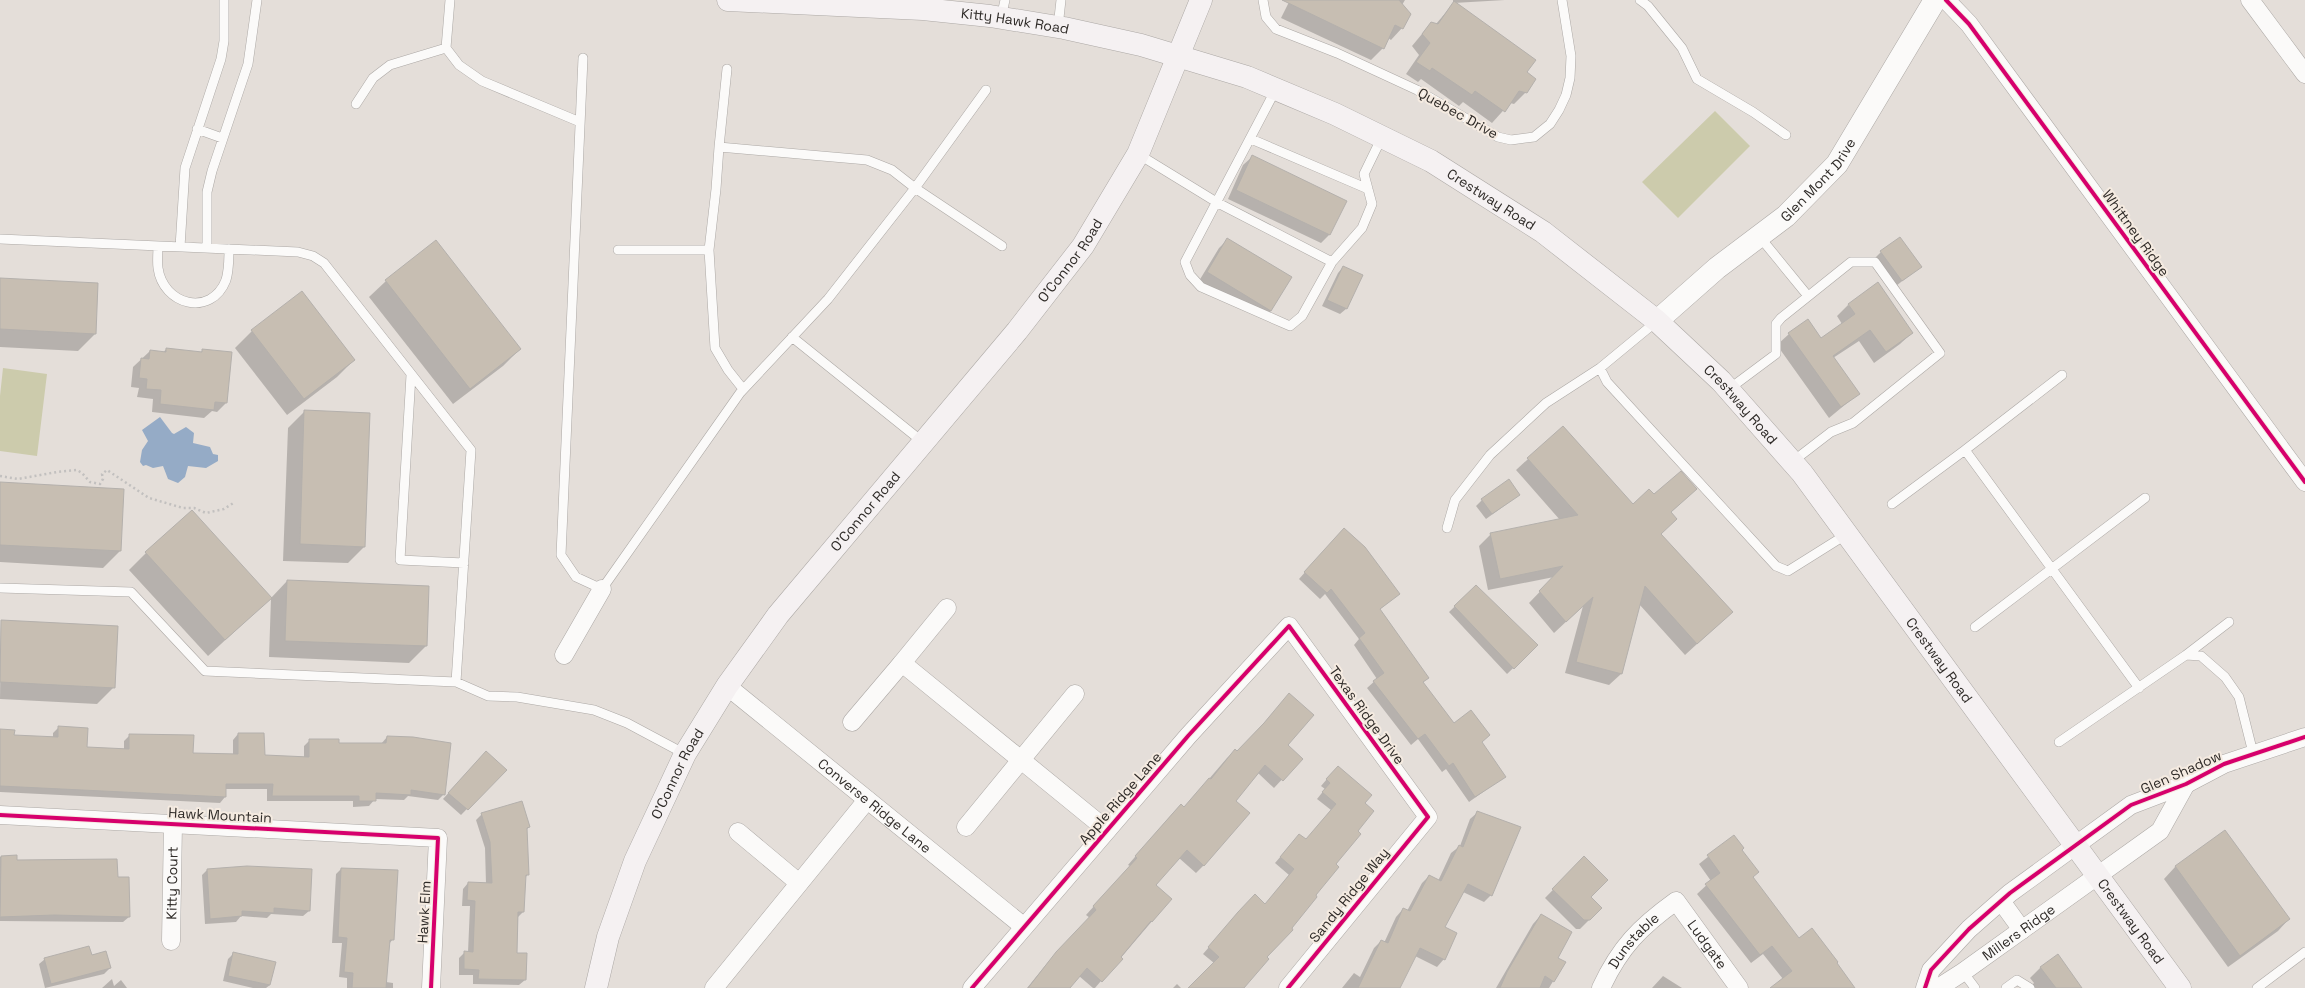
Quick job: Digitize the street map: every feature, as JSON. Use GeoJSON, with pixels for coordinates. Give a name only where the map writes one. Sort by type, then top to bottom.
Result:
{"type":"FeatureCollection","features":[{"type":"Feature","properties":{"kind":"main road","name":"Kitty Hawk Road"},"geometry":{"type":"LineString","coordinates":[[728,0],[923,9],[1003,9],[1058,27],[1141,45],[1179,58]]}},
{"type":"Feature","properties":{"kind":"main road"},"geometry":{"type":"LineString","coordinates":[[1179,58],[1201,0]]}},
{"type":"Feature","properties":{"kind":"main road","name":"Crestway Road"},"geometry":{"type":"LineString","coordinates":[[1179,58],[1247,77],[1276,88],[1431,161],[1543,232],[1657,320],[1729,389],[1792,462],[1847,534],[2098,876],[2174,986]]}},
{"type":"Feature","properties":{"kind":"main road","name":"O'Connor Road"},"geometry":{"type":"LineString","coordinates":[[596,988],[608,937],[635,861],[685,754],[727,686],[778,615],[1017,331],[1083,246],[1138,154],[1179,58]]}},
{"type":"Feature","properties":{"kind":"street","name":"Glen Mont Drive"},"geometry":{"type":"LineString","coordinates":[[1657,320],[1717,268],[1786,216],[1837,164],[1935,0]]}},
{"type":"Feature","properties":{"kind":"street","name":"Whittney Ridge"},"geometry":{"type":"LineString","coordinates":[[1946,0],[1969,24],[2305,482]]}},
{"type":"Feature","properties":{"kind":"street"},"geometry":{"type":"LineString","coordinates":[[2250,0],[2305,74]]}},
{"type":"Feature","properties":{"kind":"street"},"geometry":{"type":"LineString","coordinates":[[564,655],[602,589]]}},
{"type":"Feature","properties":{"kind":"street"},"geometry":{"type":"LineString","coordinates":[[852,722],[947,608]]}},
{"type":"Feature","properties":{"kind":"street","name":"Texas Ridge Drive"},"geometry":{"type":"LineString","coordinates":[[1289,626],[1428,816]]}},
{"type":"Feature","properties":{"kind":"street","name":"Apple Ridge Lane"},"geometry":{"type":"LineString","coordinates":[[972,988],[1023,926],[1188,736],[1289,626]]}},
{"type":"Feature","properties":{"kind":"street"},"geometry":{"type":"LineString","coordinates":[[902,663],[1107,830]]}},
{"type":"Feature","properties":{"kind":"street","name":"Converse Ridge Lane"},"geometry":{"type":"LineString","coordinates":[[727,686],[1023,926]]}},
{"type":"Feature","properties":{"kind":"street"},"geometry":{"type":"LineString","coordinates":[[966,827],[1075,694]]}},
{"type":"Feature","properties":{"kind":"street","name":"Glen Shadow"},"geometry":{"type":"LineString","coordinates":[[2075,845],[2132,805],[2186,784],[2224,764],[2305,737]]}},
{"type":"Feature","properties":{"kind":"street","name":"Glen Shadow"},"geometry":{"type":"LineString","coordinates":[[2098,876],[2160,831],[2186,784]]}},
{"type":"Feature","properties":{"kind":"street"},"geometry":{"type":"LineString","coordinates":[[714,988],[867,800]]}},
{"type":"Feature","properties":{"kind":"street","name":"Hawk Mountain"},"geometry":{"type":"LineString","coordinates":[[0,814],[438,838]]}},
{"type":"Feature","properties":{"kind":"street","name":"Sandy Ridge Way"},"geometry":{"type":"LineString","coordinates":[[1288,988],[1428,816]]}},
{"type":"Feature","properties":{"kind":"street","name":"Kitty Court"},"geometry":{"type":"LineString","coordinates":[[171,942],[173,824]]}},
{"type":"Feature","properties":{"kind":"street"},"geometry":{"type":"LineString","coordinates":[[738,832],[799,884]]}},
{"type":"Feature","properties":{"kind":"street","name":"Hawk Elm"},"geometry":{"type":"LineString","coordinates":[[431,988],[438,838]]}},
{"type":"Feature","properties":{"kind":"street"},"geometry":{"type":"LineString","coordinates":[[1925,988],[1931,970],[1969,929],[2001,901],[2075,845]]}},
{"type":"Feature","properties":{"kind":"street","name":"Millers Ridge"},"geometry":{"type":"LineString","coordinates":[[1938,988],[1963,972],[2098,876]]}},
{"type":"Feature","properties":{"kind":"street","name":"Dunstable"},"geometry":{"type":"LineString","coordinates":[[1601,988],[1621,950],[1647,922],[1676,901]]}},
{"type":"Feature","properties":{"kind":"street","name":"Ludgate"},"geometry":{"type":"LineString","coordinates":[[1676,901],[1739,988]]}},
{"type":"Feature","properties":{"kind":"street"},"geometry":{"type":"LineString","coordinates":[[2001,901],[2022,930]]}},
{"type":"Feature","properties":{"kind":"lane"},"geometry":{"type":"LineString","coordinates":[[180,247],[182,185],[185,168],[196,129],[221,59],[224,41],[224,0]]}},
{"type":"Feature","properties":{"kind":"lane"},"geometry":{"type":"LineString","coordinates":[[207,248],[208,192],[212,171],[248,64],[257,0]]}},
{"type":"Feature","properties":{"kind":"lane"},"geometry":{"type":"LineString","coordinates":[[450,0],[446,48],[459,65],[482,81],[580,122]]}},
{"type":"Feature","properties":{"kind":"lane"},"geometry":{"type":"LineString","coordinates":[[1058,27],[1061,0]]}},
{"type":"Feature","properties":{"kind":"lane","name":"Quebec Drive"},"geometry":{"type":"LineString","coordinates":[[1263,0],[1266,17],[1276,29],[1337,53],[1417,90],[1498,137],[1511,140],[1534,137],[1550,124],[1566,95],[1570,78],[1570,56],[1562,0]]}},
{"type":"Feature","properties":{"kind":"lane"},"geometry":{"type":"LineString","coordinates":[[1640,0],[1648,6],[1682,48],[1697,79],[1753,112],[1786,135]]}},
{"type":"Feature","properties":{"kind":"lane"},"geometry":{"type":"LineString","coordinates":[[356,104],[373,78],[390,66],[446,48]]}},
{"type":"Feature","properties":{"kind":"lane"},"geometry":{"type":"LineString","coordinates":[[583,58],[561,555],[576,576],[602,589],[743,389],[828,299],[915,188],[986,90]]}},
{"type":"Feature","properties":{"kind":"lane"},"geometry":{"type":"LineString","coordinates":[[727,69],[716,189],[708,250],[715,348],[728,370],[743,389]]}},
{"type":"Feature","properties":{"kind":"lane"},"geometry":{"type":"LineString","coordinates":[[1276,88],[1218,203],[1185,262],[1190,275],[1201,286],[1290,326],[1302,316],[1332,262],[1362,228],[1372,204],[1364,174],[1382,137]]}},
{"type":"Feature","properties":{"kind":"lane"},"geometry":{"type":"LineString","coordinates":[[196,129],[222,138]]}},
{"type":"Feature","properties":{"kind":"lane"},"geometry":{"type":"LineString","coordinates":[[1251,139],[1368,189]]}},
{"type":"Feature","properties":{"kind":"lane"},"geometry":{"type":"LineString","coordinates":[[719,147],[867,160],[892,170],[915,188],[1002,246]]}},
{"type":"Feature","properties":{"kind":"lane"},"geometry":{"type":"LineString","coordinates":[[1138,154],[1218,203],[1332,262]]}},
{"type":"Feature","properties":{"kind":"lane"},"geometry":{"type":"LineString","coordinates":[[1759,236],[1808,296]]}},
{"type":"Feature","properties":{"kind":"lane"},"geometry":{"type":"LineString","coordinates":[[0,239],[298,252],[313,256],[324,263],[471,450],[456,682]]}},
{"type":"Feature","properties":{"kind":"lane"},"geometry":{"type":"LineString","coordinates":[[158,246],[158,268],[162,282],[169,292],[179,300],[191,303],[205,301],[217,294],[226,281],[229,266],[229,249]]}},
{"type":"Feature","properties":{"kind":"lane"},"geometry":{"type":"LineString","coordinates":[[618,250],[708,250]]}},
{"type":"Feature","properties":{"kind":"lane"},"geometry":{"type":"LineString","coordinates":[[1729,389],[1776,354],[1776,324],[1808,296],[1851,262],[1875,262],[1940,353],[1853,423],[1830,432],[1792,462]]}},
{"type":"Feature","properties":{"kind":"lane"},"geometry":{"type":"LineString","coordinates":[[1447,528],[1456,500],[1490,455],[1546,403],[1600,368],[1657,320]]}},
{"type":"Feature","properties":{"kind":"lane"},"geometry":{"type":"LineString","coordinates":[[792,337],[924,442]]}},
{"type":"Feature","properties":{"kind":"lane"},"geometry":{"type":"LineString","coordinates":[[1600,368],[1607,382],[1776,566],[1788,571],[1847,534]]}},
{"type":"Feature","properties":{"kind":"lane"},"geometry":{"type":"LineString","coordinates":[[411,374],[400,560],[464,563]]}},
{"type":"Feature","properties":{"kind":"lane"},"geometry":{"type":"LineString","coordinates":[[1892,504],[2062,375]]}},
{"type":"Feature","properties":{"kind":"lane"},"geometry":{"type":"LineString","coordinates":[[1964,450],[2139,688]]}},
{"type":"Feature","properties":{"kind":"lane"},"geometry":{"type":"LineString","coordinates":[[1975,627],[2145,498]]}},
{"type":"Feature","properties":{"kind":"lane"},"geometry":{"type":"LineString","coordinates":[[0,588],[131,592],[205,671],[456,682],[488,696],[517,697],[594,710],[627,723],[685,754]]}},
{"type":"Feature","properties":{"kind":"lane"},"geometry":{"type":"LineString","coordinates":[[2059,742],[2186,655],[2229,622]]}},
{"type":"Feature","properties":{"kind":"lane"},"geometry":{"type":"LineString","coordinates":[[2186,655],[2201,656],[2225,677],[2239,697],[2253,754]]}},
{"type":"Feature","properties":{"kind":"lane"},"geometry":{"type":"LineString","coordinates":[[2257,988],[2305,952]]}},
{"type":"Feature","properties":{"kind":"lane"},"geometry":{"type":"LineString","coordinates":[[1963,972],[1975,988]]}},
{"type":"Feature","properties":{"kind":"lane"},"geometry":{"type":"LineString","coordinates":[[2006,988],[2017,980],[2030,988]]}},
{"type":"Feature","properties":{"kind":"path"},"geometry":{"type":"LineString","coordinates":[[0,476],[18,479],[77,470],[90,482],[100,484],[103,479],[102,474],[107,470],[149,498],[183,508],[194,508],[206,513],[224,509],[235,502]]}},
{"type":"Feature","properties":{"kind":"green space"},"geometry":{"type":"Polygon","coordinates":[[[1715,111],[1750,146],[1678,218],[1642,182],[1715,111]]]}},
{"type":"Feature","properties":{"kind":"green space"},"geometry":{"type":"Polygon","coordinates":[[[3,368],[47,374],[37,456],[0,451],[0,396],[3,368]]]}},
{"type":"Feature","properties":{"kind":"water"},"geometry":{"type":"Polygon","coordinates":[[[160,417],[174,434],[186,427],[194,433],[193,443],[210,447],[213,454],[218,455],[218,461],[206,468],[188,466],[185,477],[178,483],[168,479],[163,466],[153,468],[146,465],[143,466],[140,462],[142,450],[148,441],[142,430],[160,417]]]}},
{"type":"Feature","properties":{"kind":"building"},"geometry":{"type":"Polygon","coordinates":[[[1282,0],[1399,0],[1411,14],[1403,29],[1395,25],[1384,49],[1282,0]]]}},
{"type":"Feature","properties":{"kind":"building"},"geometry":{"type":"Polygon","coordinates":[[[1454,1],[1536,60],[1527,72],[1536,79],[1527,93],[1519,91],[1505,112],[1475,91],[1472,95],[1432,68],[1430,71],[1416,62],[1430,43],[1422,34],[1431,22],[1438,24],[1454,1]]]}},
{"type":"Feature","properties":{"kind":"building"},"geometry":{"type":"Polygon","coordinates":[[[1252,155],[1347,201],[1330,235],[1236,190],[1252,155]]]}},
{"type":"Feature","properties":{"kind":"building"},"geometry":{"type":"Polygon","coordinates":[[[1900,237],[1922,267],[1902,281],[1880,251],[1900,237]]]}},
{"type":"Feature","properties":{"kind":"building"},"geometry":{"type":"Polygon","coordinates":[[[1227,238],[1292,277],[1271,311],[1207,272],[1227,238]]]}},
{"type":"Feature","properties":{"kind":"building"},"geometry":{"type":"Polygon","coordinates":[[[436,240],[521,349],[470,389],[385,280],[436,240]]]}},
{"type":"Feature","properties":{"kind":"building"},"geometry":{"type":"Polygon","coordinates":[[[1343,266],[1363,275],[1347,309],[1327,300],[1343,266]]]}},
{"type":"Feature","properties":{"kind":"building"},"geometry":{"type":"Polygon","coordinates":[[[0,278],[98,283],[96,334],[0,329],[0,278]]]}},
{"type":"Feature","properties":{"kind":"building"},"geometry":{"type":"Polygon","coordinates":[[[1878,282],[1913,333],[1886,352],[1870,330],[1833,356],[1860,394],[1841,407],[1788,333],[1808,319],[1821,338],[1855,314],[1848,304],[1878,282]]]}},
{"type":"Feature","properties":{"kind":"building"},"geometry":{"type":"Polygon","coordinates":[[[302,291],[355,360],[304,399],[251,330],[302,291]]]}},
{"type":"Feature","properties":{"kind":"building"},"geometry":{"type":"Polygon","coordinates":[[[166,348],[202,352],[202,349],[232,352],[227,403],[215,402],[214,410],[160,404],[161,390],[146,389],[147,379],[139,378],[141,358],[149,359],[150,350],[166,352],[166,348]]]}},
{"type":"Feature","properties":{"kind":"building"},"geometry":{"type":"Polygon","coordinates":[[[304,410],[370,413],[365,547],[300,544],[304,410]]]}},
{"type":"Feature","properties":{"kind":"building"},"geometry":{"type":"Polygon","coordinates":[[[1563,426],[1633,504],[1649,489],[1654,494],[1681,471],[1697,489],[1671,512],[1677,519],[1661,534],[1733,612],[1697,644],[1645,586],[1622,674],[1576,662],[1593,597],[1566,622],[1539,591],[1563,566],[1500,579],[1490,533],[1578,515],[1527,458],[1563,426]]]}},
{"type":"Feature","properties":{"kind":"building"},"geometry":{"type":"Polygon","coordinates":[[[1509,479],[1520,495],[1492,514],[1481,499],[1509,479]]]}},
{"type":"Feature","properties":{"kind":"building"},"geometry":{"type":"Polygon","coordinates":[[[0,482],[124,489],[121,551],[0,545],[0,482]]]}},
{"type":"Feature","properties":{"kind":"building"},"geometry":{"type":"Polygon","coordinates":[[[192,510],[272,598],[225,640],[145,552],[192,510]]]}},
{"type":"Feature","properties":{"kind":"building"},"geometry":{"type":"Polygon","coordinates":[[[1344,528],[1365,547],[1400,594],[1380,609],[1429,678],[1423,682],[1454,723],[1471,710],[1490,735],[1482,742],[1506,777],[1475,797],[1453,763],[1449,766],[1425,734],[1418,739],[1373,681],[1384,673],[1359,638],[1365,633],[1331,589],[1327,593],[1304,572],[1344,528]]]}},
{"type":"Feature","properties":{"kind":"building"},"geometry":{"type":"Polygon","coordinates":[[[287,580],[429,586],[427,646],[285,641],[287,580]]]}},
{"type":"Feature","properties":{"kind":"building"},"geometry":{"type":"Polygon","coordinates":[[[1476,585],[1538,645],[1514,669],[1454,606],[1476,585]]]}},
{"type":"Feature","properties":{"kind":"building"},"geometry":{"type":"Polygon","coordinates":[[[1,620],[118,626],[115,688],[0,682],[1,620]]]}},
{"type":"Feature","properties":{"kind":"building"},"geometry":{"type":"Polygon","coordinates":[[[1289,693],[1314,715],[1288,745],[1303,759],[1283,781],[1265,765],[1236,801],[1250,813],[1204,866],[1187,850],[1156,885],[1172,899],[1152,922],[1151,921],[1121,957],[1123,959],[1102,982],[1087,968],[1070,988],[1028,988],[1056,952],[1096,910],[1093,906],[1137,858],[1135,856],[1181,804],[1184,807],[1209,778],[1211,779],[1235,749],[1237,751],[1264,723],[1289,693]]]}},
{"type":"Feature","properties":{"kind":"building"},"geometry":{"type":"Polygon","coordinates":[[[58,726],[88,728],[87,747],[129,749],[129,734],[194,735],[193,753],[238,754],[238,733],[264,733],[265,755],[309,757],[309,739],[339,739],[339,743],[386,743],[387,736],[413,737],[451,743],[445,795],[411,790],[411,795],[376,793],[376,801],[359,801],[359,796],[272,796],[273,784],[226,784],[226,797],[0,786],[0,729],[15,730],[14,735],[58,737],[58,726]]]}},
{"type":"Feature","properties":{"kind":"building"},"geometry":{"type":"Polygon","coordinates":[[[486,751],[507,770],[468,810],[448,793],[486,751]]]}},
{"type":"Feature","properties":{"kind":"building"},"geometry":{"type":"Polygon","coordinates":[[[1338,766],[1372,795],[1365,803],[1374,811],[1358,831],[1361,834],[1336,864],[1339,867],[1316,895],[1317,897],[1292,928],[1293,930],[1267,957],[1269,959],[1244,988],[1188,988],[1219,957],[1208,947],[1238,912],[1255,894],[1265,904],[1294,869],[1280,857],[1299,834],[1306,839],[1336,804],[1322,792],[1330,783],[1326,779],[1338,766]]]}},
{"type":"Feature","properties":{"kind":"building"},"geometry":{"type":"Polygon","coordinates":[[[522,801],[530,827],[527,828],[529,875],[526,875],[524,912],[518,912],[517,953],[527,953],[526,980],[478,979],[479,970],[464,969],[464,951],[473,952],[475,901],[467,900],[468,882],[492,883],[490,842],[481,813],[522,801]]]}},
{"type":"Feature","properties":{"kind":"building"},"geometry":{"type":"Polygon","coordinates":[[[1477,811],[1521,827],[1492,896],[1468,884],[1445,927],[1457,933],[1445,960],[1420,948],[1400,988],[1358,988],[1381,940],[1388,943],[1403,908],[1410,911],[1429,875],[1441,881],[1459,845],[1463,847],[1477,811]]]}},
{"type":"Feature","properties":{"kind":"building"},"geometry":{"type":"Polygon","coordinates":[[[2225,830],[2290,919],[2240,956],[2175,866],[2225,830]]]}},
{"type":"Feature","properties":{"kind":"building"},"geometry":{"type":"Polygon","coordinates":[[[1734,835],[1744,848],[1742,850],[1759,872],[1753,877],[1799,938],[1812,928],[1838,962],[1837,963],[1855,988],[1770,988],[1792,971],[1772,946],[1760,955],[1705,884],[1720,873],[1707,855],[1734,835]]]}},
{"type":"Feature","properties":{"kind":"building"},"geometry":{"type":"Polygon","coordinates":[[[17,855],[17,860],[117,859],[118,877],[129,877],[130,917],[54,915],[0,917],[1,856],[17,855]]]}},
{"type":"Feature","properties":{"kind":"building"},"geometry":{"type":"Polygon","coordinates":[[[1584,856],[1608,880],[1591,897],[1602,908],[1590,920],[1584,920],[1552,889],[1584,856]]]}},
{"type":"Feature","properties":{"kind":"building"},"geometry":{"type":"Polygon","coordinates":[[[247,866],[312,869],[310,911],[274,908],[274,913],[242,911],[242,916],[210,919],[207,869],[247,866]]]}},
{"type":"Feature","properties":{"kind":"building"},"geometry":{"type":"Polygon","coordinates":[[[341,868],[398,870],[394,940],[390,940],[386,988],[352,988],[353,973],[344,972],[347,938],[338,937],[341,868]]]}},
{"type":"Feature","properties":{"kind":"building"},"geometry":{"type":"Polygon","coordinates":[[[1541,914],[1572,932],[1558,958],[1566,962],[1554,982],[1545,976],[1540,988],[1500,988],[1507,972],[1541,914]]]}},
{"type":"Feature","properties":{"kind":"building"},"geometry":{"type":"Polygon","coordinates":[[[89,946],[92,955],[106,951],[111,968],[51,984],[44,958],[89,946]]]}},
{"type":"Feature","properties":{"kind":"building"},"geometry":{"type":"Polygon","coordinates":[[[233,952],[276,962],[270,985],[228,976],[233,952]]]}},
{"type":"Feature","properties":{"kind":"building"},"geometry":{"type":"Polygon","coordinates":[[[2058,954],[2082,988],[2056,988],[2040,967],[2058,954]]]}},
{"type":"Feature","properties":{"kind":"cycle path"},"geometry":{"type":"LineString","coordinates":[[1946,0],[1969,24],[2305,482]]}},
{"type":"Feature","properties":{"kind":"cycle path"},"geometry":{"type":"LineString","coordinates":[[972,988],[1188,736],[1289,626],[1428,817],[1288,988]]}},
{"type":"Feature","properties":{"kind":"cycle path"},"geometry":{"type":"LineString","coordinates":[[1925,988],[1931,970],[1969,929],[2010,893],[2131,805],[2186,784],[2224,764],[2305,737]]}},
{"type":"Feature","properties":{"kind":"cycle path"},"geometry":{"type":"LineString","coordinates":[[0,815],[438,838],[431,988]]}}]}
